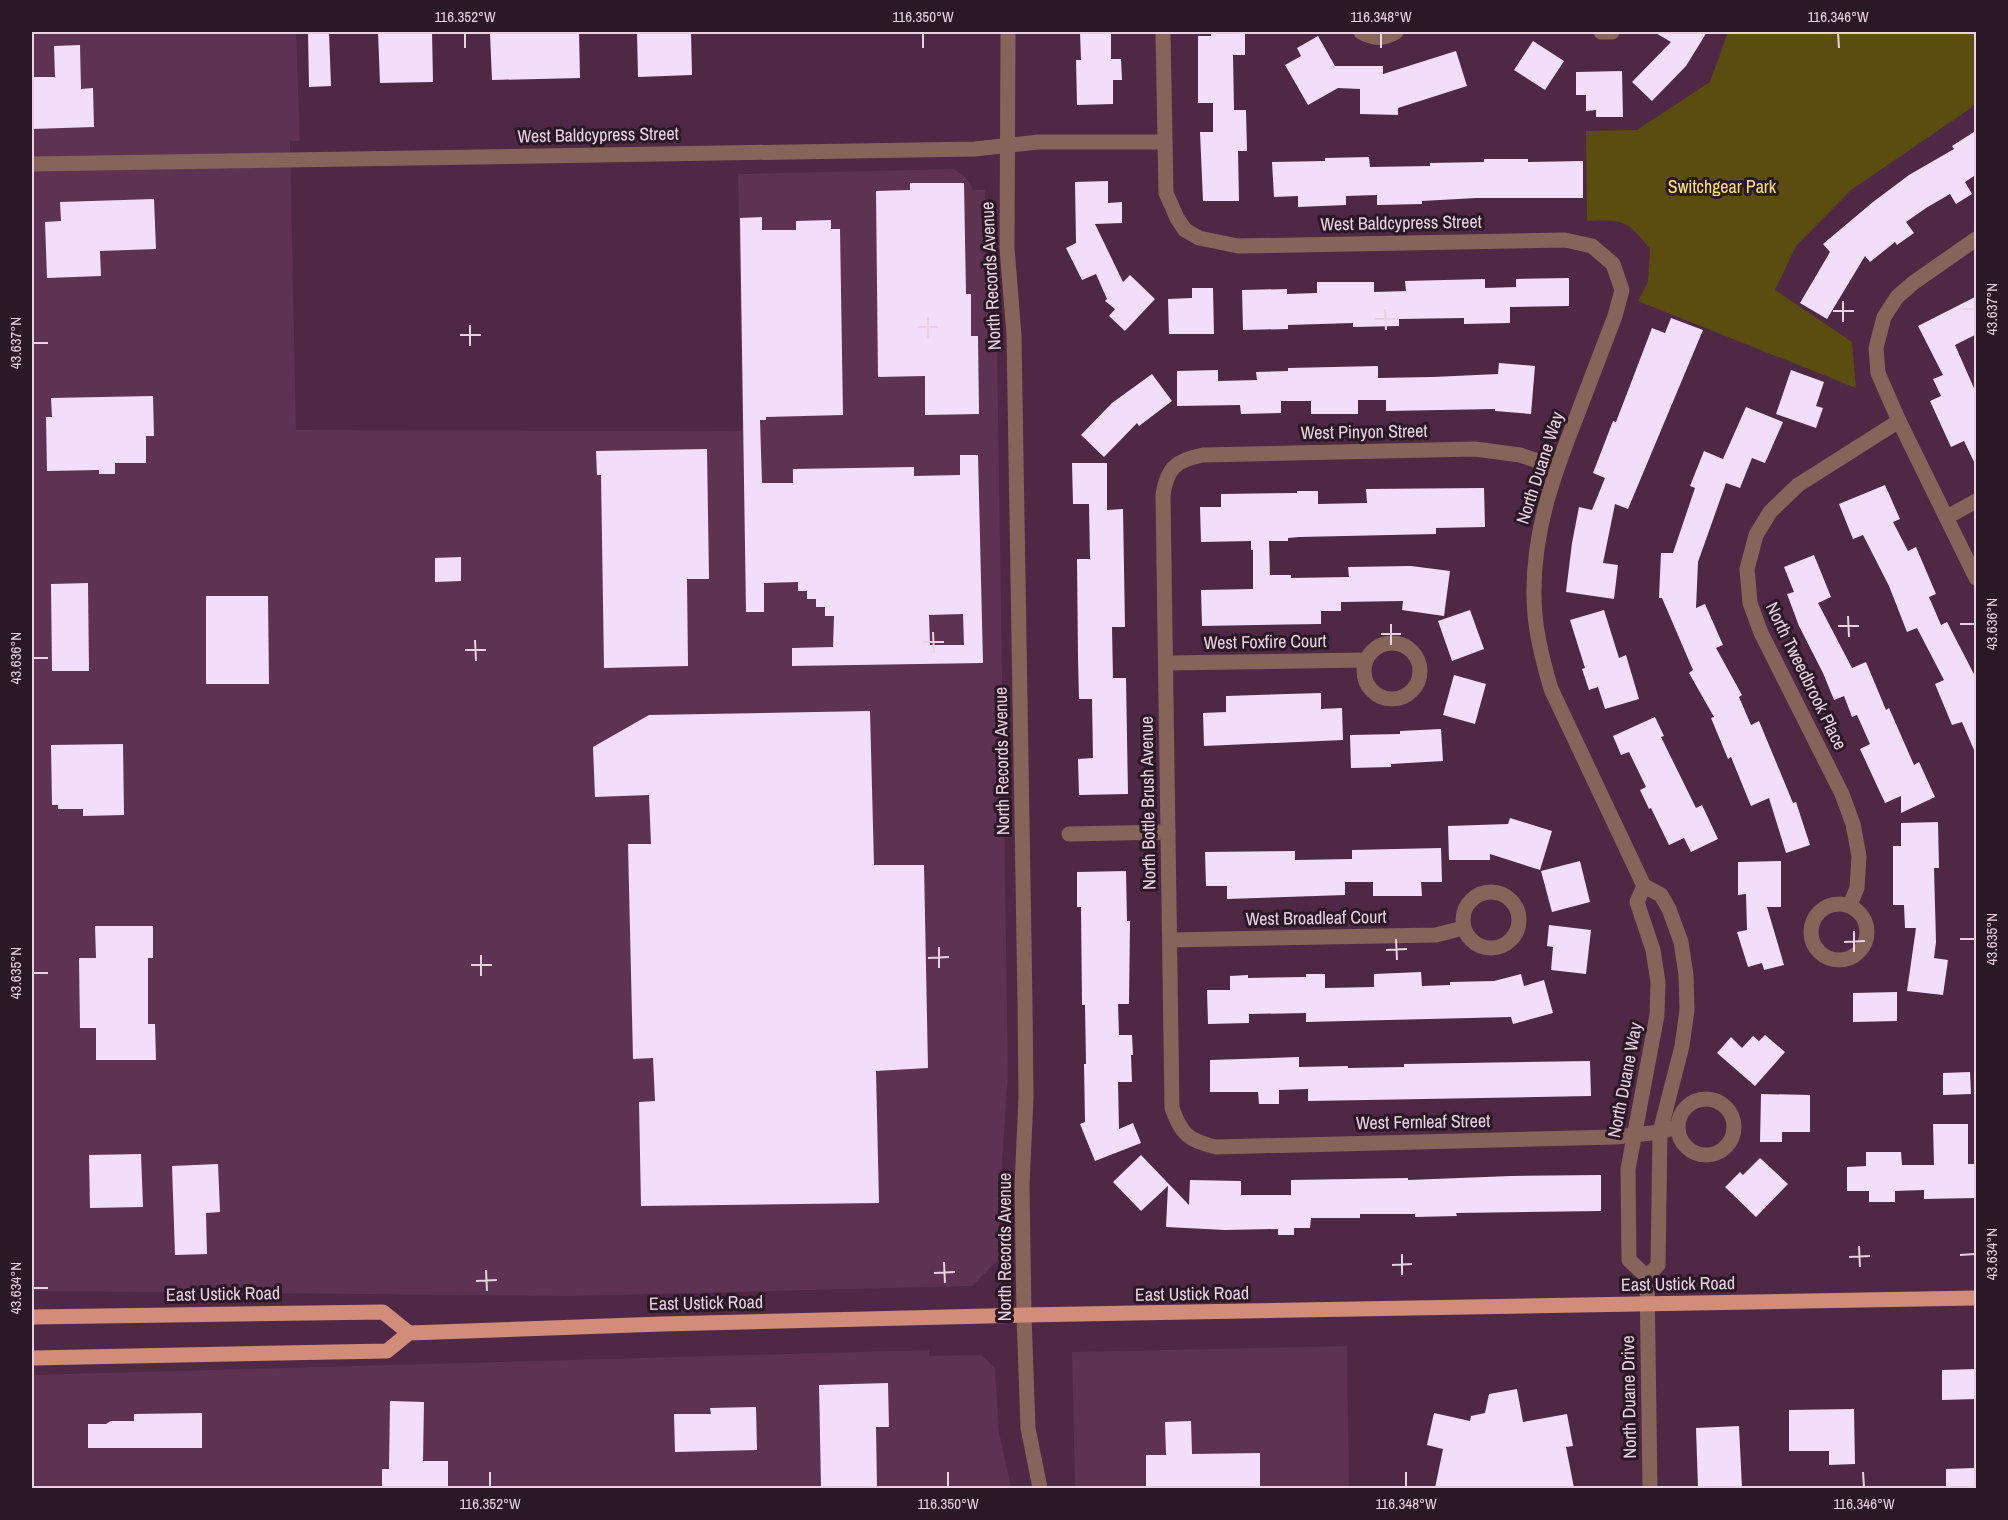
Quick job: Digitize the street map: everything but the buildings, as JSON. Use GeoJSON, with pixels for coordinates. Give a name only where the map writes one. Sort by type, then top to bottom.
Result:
{"type":"FeatureCollection","features":[{"type":"Feature","properties":{"kind":"main road","name":"East Ustick Road"},"geometry":{"type":"LineString","coordinates":[[32,1317],[383,1312],[409,1333],[662,1324],[1977,1298]]}},
{"type":"Feature","properties":{"kind":"main road"},"geometry":{"type":"LineString","coordinates":[[32,1358],[387,1351],[409,1333]]}},
{"type":"Feature","properties":{"kind":"street","name":"North Records Avenue"},"geometry":{"type":"LineString","coordinates":[[1008,32],[1006,145],[1008,248],[1014,335],[1021,689],[1026,1098],[1022,1185],[1024,1316],[1028,1428],[1040,1488]]}},
{"type":"Feature","properties":{"kind":"street"},"geometry":{"type":"LineString","coordinates":[[1163,32],[1165,142]]}},
{"type":"Feature","properties":{"kind":"street"},"geometry":{"type":"LineString","coordinates":[[1361,32],[1378,38],[1396,32]]}},
{"type":"Feature","properties":{"kind":"street"},"geometry":{"type":"LineString","coordinates":[[1601,32],[1612,32]]}},
{"type":"Feature","properties":{"kind":"street","name":"West Baldcypress Street"},"geometry":{"type":"LineString","coordinates":[[32,164],[975,149],[1043,141],[1165,142],[1166,193],[1185,230],[1199,238],[1238,246],[1565,240],[1592,246],[1613,264]]}},
{"type":"Feature","properties":{"kind":"street"},"geometry":{"type":"LineString","coordinates":[[1977,239],[1913,283],[1897,297],[1884,317],[1876,348],[1878,373],[1899,421],[1977,578]]}},
{"type":"Feature","properties":{"kind":"street","name":"North Duane Way"},"geometry":{"type":"LineString","coordinates":[[1613,264],[1622,290],[1616,316],[1557,468],[1538,533],[1534,565],[1534,596],[1536,628],[1551,689],[1644,886],[1661,895],[1669,909],[1681,942],[1686,975],[1687,1010],[1682,1046],[1660,1132],[1658,1265],[1647,1276],[1647,1304]]}},
{"type":"Feature","properties":{"kind":"street","name":"North Tweedbrook Place"},"geometry":{"type":"LineString","coordinates":[[1850,906],[1857,888],[1859,856],[1853,824],[1842,794],[1761,633],[1750,603],[1747,569],[1756,535],[1770,512],[1798,485],[1899,421]]}},
{"type":"Feature","properties":{"kind":"street","name":"West Pinyon Street"},"geometry":{"type":"LineString","coordinates":[[1172,467],[1188,458],[1203,455],[1474,449],[1520,455],[1557,468]]}},
{"type":"Feature","properties":{"kind":"street","name":"North Bottle Brush Avenue"},"geometry":{"type":"LineString","coordinates":[[1172,467],[1165,481],[1163,495],[1172,1108],[1187,1136]]}},
{"type":"Feature","properties":{"kind":"street"},"geometry":{"type":"LineString","coordinates":[[1947,517],[1977,501]]}},
{"type":"Feature","properties":{"kind":"street","name":"West Foxfire Court"},"geometry":{"type":"LineString","coordinates":[[1166,663],[1365,660]]}},
{"type":"Feature","properties":{"kind":"street"},"geometry":{"type":"LineString","coordinates":[[1069,834],[1168,832]]}},
{"type":"Feature","properties":{"kind":"street","name":"North Duane Way"},"geometry":{"type":"LineString","coordinates":[[1644,886],[1637,902],[1653,950],[1658,982],[1657,1015],[1628,1169],[1629,1260],[1647,1276]]}},
{"type":"Feature","properties":{"kind":"street","name":"West Broadleaf Court"},"geometry":{"type":"LineString","coordinates":[[1170,940],[1436,935],[1463,928]]}},
{"type":"Feature","properties":{"kind":"street"},"geometry":{"type":"LineString","coordinates":[[1660,1132],[1677,1127]]}},
{"type":"Feature","properties":{"kind":"street","name":"West Fernleaf Street"},"geometry":{"type":"LineString","coordinates":[[1187,1136],[1216,1147],[1634,1135],[1660,1132]]}},
{"type":"Feature","properties":{"kind":"street","name":"North Duane Drive"},"geometry":{"type":"LineString","coordinates":[[1647,1304],[1650,1488]]}},
{"type":"Feature","properties":{"kind":"shaded area"},"geometry":{"type":"Polygon","coordinates":[[[32,32],[296,32],[300,141],[290,141],[296,430],[742,431],[738,174],[954,169],[965,177],[974,190],[985,190],[985,246],[997,343],[1008,1075],[999,1259],[972,1286],[570,1296],[32,1291],[32,32]]]}},
{"type":"Feature","properties":{"kind":"shaded area"},"geometry":{"type":"Polygon","coordinates":[[[1347,1346],[1349,1488],[1075,1488],[1072,1352],[1347,1346]]]}},
{"type":"Feature","properties":{"kind":"shaded area"},"geometry":{"type":"Polygon","coordinates":[[[929,1350],[929,1356],[981,1355],[995,1368],[999,1432],[1011,1488],[32,1488],[32,1375],[929,1350]]]}},
{"type":"Feature","properties":{"kind":"green space","name":"Switchgear Park"},"geometry":{"type":"Polygon","coordinates":[[[1728,32],[1976,32],[1976,102],[1971,108],[1851,190],[1796,246],[1775,290],[1852,342],[1856,388],[1638,301],[1648,282],[1650,249],[1630,227],[1624,224],[1587,221],[1586,131],[1637,130],[1710,82],[1728,32]]]}}]}
